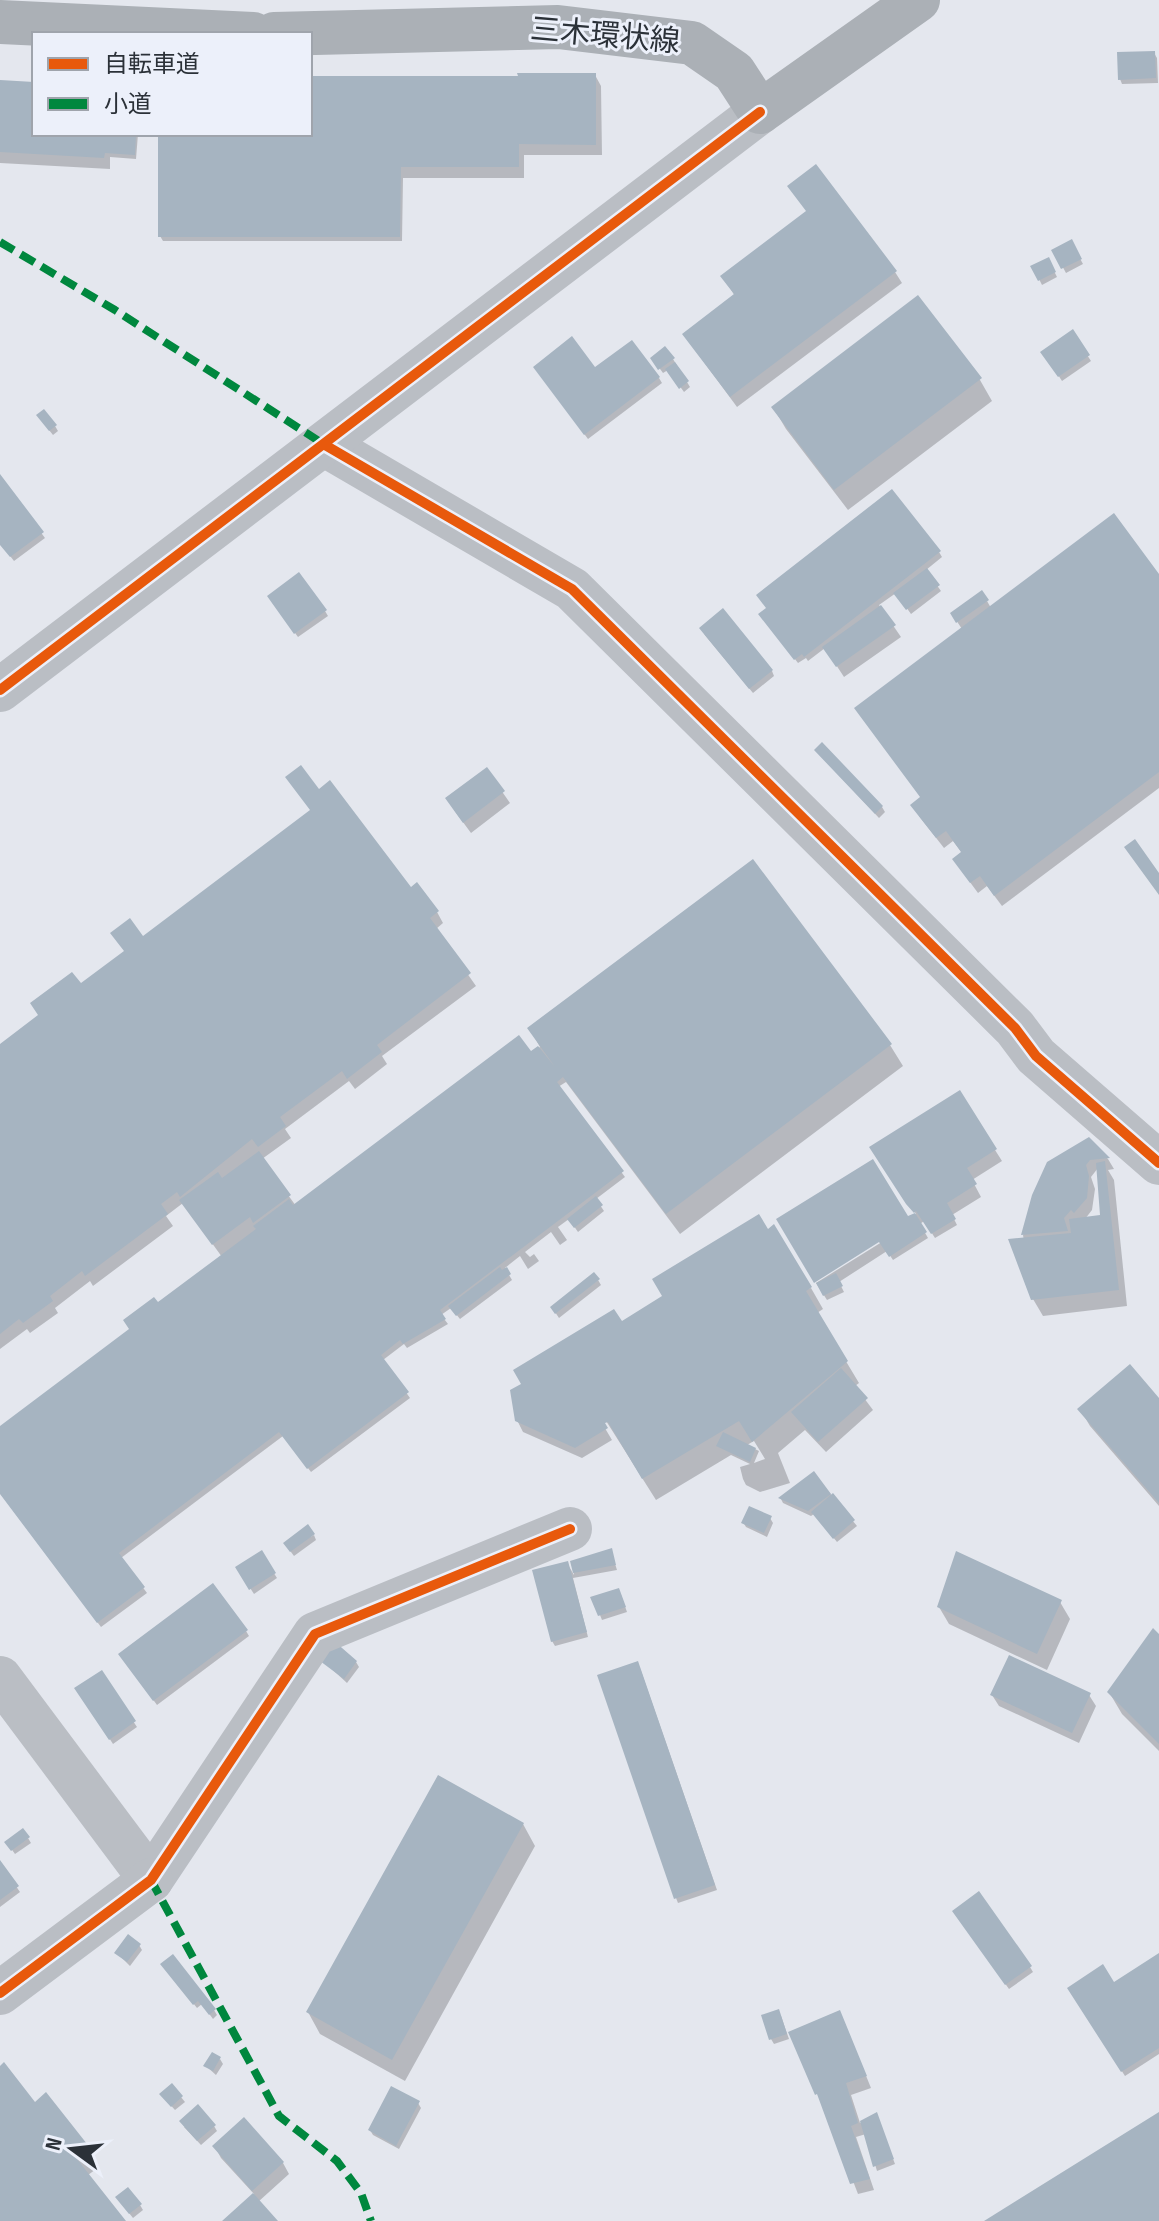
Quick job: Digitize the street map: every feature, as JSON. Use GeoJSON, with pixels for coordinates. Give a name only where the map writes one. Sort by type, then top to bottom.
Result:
{"type":"FeatureCollection","features":[{"type":"Feature","properties":{"kind":"main road"},"geometry":{"type":"LineString","coordinates":[[760,112],[918,0]]}},
{"type":"Feature","properties":{"kind":"main road"},"geometry":{"type":"LineString","coordinates":[[0,22],[211,32]]}},
{"type":"Feature","properties":{"kind":"main road","name":"三木環状線"},"geometry":{"type":"LineString","coordinates":[[312,33],[558,27],[692,43],[734,72],[760,112]]}},
{"type":"Feature","properties":{"kind":"street"},"geometry":{"type":"LineString","coordinates":[[0,690],[760,112]]}},
{"type":"Feature","properties":{"kind":"street"},"geometry":{"type":"LineString","coordinates":[[325,445],[572,589],[1015,1028],[1036,1056],[1159,1163]]}},
{"type":"Feature","properties":{"kind":"street"},"geometry":{"type":"LineString","coordinates":[[0,1993],[151,1880],[315,1634],[570,1529]]}},
{"type":"Feature","properties":{"kind":"street"},"geometry":{"type":"LineString","coordinates":[[0,1678],[151,1880]]}},
{"type":"Feature","properties":{"kind":"building"},"geometry":{"type":"Polygon","coordinates":[[[1155,51],[1156,78],[1118,80],[1117,52],[1155,51]]]}},
{"type":"Feature","properties":{"kind":"building"},"geometry":{"type":"Polygon","coordinates":[[[517,73],[596,73],[596,145],[519,144],[519,167],[401,167],[400,237],[158,237],[158,136],[312,136],[312,76],[518,76],[517,73]]]}},
{"type":"Feature","properties":{"kind":"building"},"geometry":{"type":"Polygon","coordinates":[[[0,80],[32,82],[32,136],[136,136],[135,155],[105,153],[104,158],[0,152],[0,80]]]}},
{"type":"Feature","properties":{"kind":"building"},"geometry":{"type":"Polygon","coordinates":[[[816,164],[897,271],[730,397],[682,334],[734,294],[720,276],[806,211],[787,186],[816,164]]]}},
{"type":"Feature","properties":{"kind":"building"},"geometry":{"type":"Polygon","coordinates":[[[1072,239],[1082,259],[1061,269],[1051,250],[1072,239]]]}},
{"type":"Feature","properties":{"kind":"building"},"geometry":{"type":"Polygon","coordinates":[[[1049,257],[1056,272],[1038,281],[1030,266],[1049,257]]]}},
{"type":"Feature","properties":{"kind":"building"},"geometry":{"type":"Polygon","coordinates":[[[918,295],[982,378],[834,490],[771,407],[918,295]]]}},
{"type":"Feature","properties":{"kind":"building"},"geometry":{"type":"Polygon","coordinates":[[[1073,329],[1090,355],[1058,377],[1040,352],[1073,329]]]}},
{"type":"Feature","properties":{"kind":"building"},"geometry":{"type":"Polygon","coordinates":[[[572,336],[595,367],[632,340],[660,377],[584,435],[533,367],[572,336]]]}},
{"type":"Feature","properties":{"kind":"building"},"geometry":{"type":"Polygon","coordinates":[[[665,346],[675,358],[658,370],[650,358],[665,346]]]}},
{"type":"Feature","properties":{"kind":"building"},"geometry":{"type":"Polygon","coordinates":[[[675,362],[689,381],[679,389],[665,369],[675,362]]]}},
{"type":"Feature","properties":{"kind":"building"},"geometry":{"type":"Polygon","coordinates":[[[44,409],[57,425],[49,431],[36,415],[44,409]]]}},
{"type":"Feature","properties":{"kind":"building"},"geometry":{"type":"Polygon","coordinates":[[[0,474],[44,532],[10,557],[0,545],[0,474]]]}},
{"type":"Feature","properties":{"kind":"building"},"geometry":{"type":"Polygon","coordinates":[[[892,489],[941,551],[804,657],[802,654],[794,660],[758,614],[766,608],[756,595],[892,489]]]}},
{"type":"Feature","properties":{"kind":"building"},"geometry":{"type":"Polygon","coordinates":[[[1114,513],[1159,574],[1159,772],[994,896],[980,876],[970,883],[952,859],[961,852],[946,831],[936,838],[910,805],[920,797],[854,708],[1114,513]]]}},
{"type":"Feature","properties":{"kind":"building"},"geometry":{"type":"Polygon","coordinates":[[[927,568],[940,585],[906,610],[893,593],[927,568]]]}},
{"type":"Feature","properties":{"kind":"building"},"geometry":{"type":"Polygon","coordinates":[[[299,572],[327,610],[294,634],[267,596],[299,572]]]}},
{"type":"Feature","properties":{"kind":"building"},"geometry":{"type":"Polygon","coordinates":[[[982,590],[989,600],[956,623],[950,613],[982,590]]]}},
{"type":"Feature","properties":{"kind":"building"},"geometry":{"type":"Polygon","coordinates":[[[881,605],[896,625],[836,667],[822,647],[881,605]]]}},
{"type":"Feature","properties":{"kind":"building"},"geometry":{"type":"Polygon","coordinates":[[[723,608],[773,670],[749,689],[699,628],[723,608]]]}},
{"type":"Feature","properties":{"kind":"building"},"geometry":{"type":"Polygon","coordinates":[[[822,742],[883,806],[875,814],[814,750],[822,742]]]}},
{"type":"Feature","properties":{"kind":"building"},"geometry":{"type":"Polygon","coordinates":[[[301,765],[319,789],[330,780],[411,887],[417,882],[439,911],[430,918],[471,973],[377,1045],[382,1052],[347,1079],[342,1071],[280,1117],[286,1126],[258,1147],[252,1139],[180,1197],[177,1192],[161,1204],[168,1214],[85,1276],[82,1271],[50,1296],[53,1301],[23,1323],[19,1319],[0,1334],[0,1044],[38,1015],[30,1003],[72,972],[81,983],[124,951],[110,933],[130,918],[143,936],[310,810],[285,777],[301,765]]]}},
{"type":"Feature","properties":{"kind":"building"},"geometry":{"type":"Polygon","coordinates":[[[487,767],[505,791],[463,823],[445,798],[487,767]]]}},
{"type":"Feature","properties":{"kind":"building"},"geometry":{"type":"Polygon","coordinates":[[[1135,839],[1159,873],[1159,895],[1124,847],[1135,839]]]}},
{"type":"Feature","properties":{"kind":"building"},"geometry":{"type":"Polygon","coordinates":[[[753,859],[892,1044],[666,1214],[563,1077],[557,1082],[624,1171],[440,1310],[446,1319],[403,1344],[400,1340],[381,1355],[409,1392],[307,1469],[279,1432],[119,1553],[145,1587],[97,1623],[0,1494],[0,1426],[129,1329],[123,1320],[154,1297],[158,1302],[256,1229],[253,1226],[289,1199],[293,1205],[519,1035],[531,1051],[538,1046],[555,1067],[527,1028],[753,859]]]}},
{"type":"Feature","properties":{"kind":"building"},"geometry":{"type":"Polygon","coordinates":[[[960,1090],[997,1149],[967,1168],[977,1184],[947,1203],[956,1219],[931,1234],[916,1211],[914,1213],[906,1204],[869,1147],[960,1090]]]}},
{"type":"Feature","properties":{"kind":"building"},"geometry":{"type":"Polygon","coordinates":[[[1089,1137],[1110,1158],[1090,1160],[1086,1165],[1089,1176],[1087,1198],[1074,1213],[1071,1210],[1064,1218],[1068,1231],[1021,1235],[1032,1195],[1047,1162],[1089,1137]]]}},
{"type":"Feature","properties":{"kind":"building"},"geometry":{"type":"Polygon","coordinates":[[[259,1151],[291,1195],[253,1223],[250,1217],[212,1245],[179,1200],[218,1172],[222,1178],[259,1151]]]}},
{"type":"Feature","properties":{"kind":"building"},"geometry":{"type":"Polygon","coordinates":[[[873,1159],[908,1216],[915,1213],[927,1232],[889,1257],[879,1242],[814,1283],[776,1219],[873,1159]]]}},
{"type":"Feature","properties":{"kind":"building"},"geometry":{"type":"Polygon","coordinates":[[[1105,1161],[1119,1290],[1031,1300],[1008,1239],[1071,1233],[1069,1219],[1100,1215],[1096,1163],[1105,1161]]]}},
{"type":"Feature","properties":{"kind":"building"},"geometry":{"type":"Polygon","coordinates":[[[596,1196],[603,1205],[574,1228],[567,1219],[596,1196]]]}},
{"type":"Feature","properties":{"kind":"building"},"geometry":{"type":"Polygon","coordinates":[[[759,1214],[768,1229],[774,1224],[812,1287],[806,1291],[848,1361],[752,1442],[739,1421],[642,1479],[608,1422],[605,1423],[608,1428],[575,1448],[515,1421],[510,1390],[521,1384],[513,1370],[614,1309],[622,1321],[662,1296],[652,1279],[759,1214]]]}},
{"type":"Feature","properties":{"kind":"building"},"geometry":{"type":"Polygon","coordinates":[[[500,1267],[502,1270],[507,1267],[511,1274],[456,1316],[448,1306],[500,1267]]]}},
{"type":"Feature","properties":{"kind":"building"},"geometry":{"type":"Polygon","coordinates":[[[594,1272],[600,1279],[555,1314],[550,1307],[594,1272]]]}},
{"type":"Feature","properties":{"kind":"building"},"geometry":{"type":"Polygon","coordinates":[[[836,1273],[843,1286],[823,1296],[816,1283],[836,1273]]]}},
{"type":"Feature","properties":{"kind":"building"},"geometry":{"type":"Polygon","coordinates":[[[1130,1364],[1159,1398],[1159,1503],[1077,1409],[1130,1364]]]}},
{"type":"Feature","properties":{"kind":"building"},"geometry":{"type":"Polygon","coordinates":[[[841,1368],[868,1398],[818,1442],[791,1412],[841,1368]]]}},
{"type":"Feature","properties":{"kind":"building"},"geometry":{"type":"Polygon","coordinates":[[[723,1432],[756,1448],[750,1462],[716,1446],[723,1432]]]}},
{"type":"Feature","properties":{"kind":"building"},"geometry":{"type":"Polygon","coordinates":[[[814,1471],[831,1494],[808,1511],[778,1498],[814,1471]]]}},
{"type":"Feature","properties":{"kind":"building"},"geometry":{"type":"Polygon","coordinates":[[[833,1493],[855,1520],[833,1539],[811,1512],[833,1493]]]}},
{"type":"Feature","properties":{"kind":"building"},"geometry":{"type":"Polygon","coordinates":[[[749,1506],[772,1516],[764,1533],[741,1523],[749,1506]]]}},
{"type":"Feature","properties":{"kind":"building"},"geometry":{"type":"Polygon","coordinates":[[[308,1524],[315,1534],[290,1552],[283,1543],[308,1524]]]}},
{"type":"Feature","properties":{"kind":"building"},"geometry":{"type":"Polygon","coordinates":[[[612,1548],[616,1565],[573,1573],[570,1561],[612,1548]]]}},
{"type":"Feature","properties":{"kind":"building"},"geometry":{"type":"Polygon","coordinates":[[[262,1550],[276,1573],[249,1590],[235,1567],[262,1550]]]}},
{"type":"Feature","properties":{"kind":"building"},"geometry":{"type":"Polygon","coordinates":[[[956,1551],[1062,1600],[1037,1654],[937,1607],[956,1551]]]}},
{"type":"Feature","properties":{"kind":"building"},"geometry":{"type":"Polygon","coordinates":[[[568,1561],[587,1632],[551,1642],[532,1570],[568,1561]]]}},
{"type":"Feature","properties":{"kind":"building"},"geometry":{"type":"Polygon","coordinates":[[[213,1583],[248,1630],[153,1701],[118,1654],[213,1583]]]}},
{"type":"Feature","properties":{"kind":"building"},"geometry":{"type":"Polygon","coordinates":[[[619,1588],[626,1607],[598,1616],[590,1597],[619,1588]]]}},
{"type":"Feature","properties":{"kind":"building"},"geometry":{"type":"Polygon","coordinates":[[[1153,1628],[1159,1634],[1159,1744],[1107,1692],[1153,1628]]]}},
{"type":"Feature","properties":{"kind":"building"},"geometry":{"type":"Polygon","coordinates":[[[334,1641],[357,1661],[344,1679],[320,1661],[334,1641]]]}},
{"type":"Feature","properties":{"kind":"building"},"geometry":{"type":"Polygon","coordinates":[[[1009,1655],[1091,1693],[1072,1733],[990,1695],[1009,1655]]]}},
{"type":"Feature","properties":{"kind":"building"},"geometry":{"type":"Polygon","coordinates":[[[638,1661],[715,1885],[674,1899],[597,1675],[638,1661]]]}},
{"type":"Feature","properties":{"kind":"building"},"geometry":{"type":"Polygon","coordinates":[[[102,1670],[136,1721],[109,1740],[74,1688],[102,1670]]]}},
{"type":"Feature","properties":{"kind":"building"},"geometry":{"type":"Polygon","coordinates":[[[438,1775],[524,1823],[392,2060],[306,2012],[438,1775]]]}},
{"type":"Feature","properties":{"kind":"building"},"geometry":{"type":"Polygon","coordinates":[[[23,1828],[30,1837],[11,1851],[4,1842],[23,1828]]]}},
{"type":"Feature","properties":{"kind":"building"},"geometry":{"type":"Polygon","coordinates":[[[0,1860],[19,1886],[0,1900],[0,1860]]]}},
{"type":"Feature","properties":{"kind":"building"},"geometry":{"type":"Polygon","coordinates":[[[979,1891],[1032,1966],[1005,1985],[952,1911],[979,1891]]]}},
{"type":"Feature","properties":{"kind":"building"},"geometry":{"type":"Polygon","coordinates":[[[128,1934],[141,1944],[127,1962],[114,1953],[128,1934]]]}},
{"type":"Feature","properties":{"kind":"building"},"geometry":{"type":"Polygon","coordinates":[[[1159,1953],[1159,2048],[1121,2072],[1067,1988],[1103,1964],[1114,1982],[1159,1953]]]}},
{"type":"Feature","properties":{"kind":"building"},"geometry":{"type":"Polygon","coordinates":[[[173,1954],[216,2009],[209,2015],[198,2001],[193,2005],[160,1964],[173,1954]]]}},
{"type":"Feature","properties":{"kind":"building"},"geometry":{"type":"Polygon","coordinates":[[[779,2009],[787,2034],[769,2040],[761,2015],[779,2009]]]}},
{"type":"Feature","properties":{"kind":"building"},"geometry":{"type":"Polygon","coordinates":[[[840,2010],[867,2076],[846,2083],[858,2123],[851,2126],[870,2179],[850,2184],[817,2094],[788,2032],[840,2010]]]}},
{"type":"Feature","properties":{"kind":"building"},"geometry":{"type":"Polygon","coordinates":[[[212,2052],[221,2057],[213,2071],[203,2066],[212,2052]]]}},
{"type":"Feature","properties":{"kind":"building"},"geometry":{"type":"Polygon","coordinates":[[[4,2062],[35,2102],[46,2092],[91,2149],[77,2159],[126,2221],[0,2221],[0,2066],[4,2062]]]}},
{"type":"Feature","properties":{"kind":"building"},"geometry":{"type":"Polygon","coordinates":[[[172,2083],[183,2096],[171,2107],[159,2094],[172,2083]]]}},
{"type":"Feature","properties":{"kind":"building"},"geometry":{"type":"Polygon","coordinates":[[[391,2086],[420,2101],[396,2146],[368,2130],[391,2086]]]}},
{"type":"Feature","properties":{"kind":"building"},"geometry":{"type":"Polygon","coordinates":[[[198,2104],[216,2125],[197,2141],[179,2121],[198,2104]]]}},
{"type":"Feature","properties":{"kind":"building"},"geometry":{"type":"Polygon","coordinates":[[[877,2112],[894,2159],[873,2167],[860,2121],[877,2112]]]}},
{"type":"Feature","properties":{"kind":"building"},"geometry":{"type":"Polygon","coordinates":[[[1159,2112],[1159,2221],[984,2221],[1159,2112]]]}},
{"type":"Feature","properties":{"kind":"building"},"geometry":{"type":"Polygon","coordinates":[[[244,2117],[284,2162],[252,2191],[212,2146],[244,2117]]]}},
{"type":"Feature","properties":{"kind":"building"},"geometry":{"type":"Polygon","coordinates":[[[128,2187],[142,2204],[129,2214],[115,2197],[128,2187]]]}},
{"type":"Feature","properties":{"kind":"building"},"geometry":{"type":"Polygon","coordinates":[[[253,2193],[278,2221],[222,2221],[253,2193]]]}},
{"type":"Feature","properties":{"kind":"marked path"},"geometry":{"type":"LineString","coordinates":[[0,242],[115,310],[325,445]]}},
{"type":"Feature","properties":{"kind":"marked path"},"geometry":{"type":"LineString","coordinates":[[151,1880],[279,2116],[337,2161],[361,2193],[371,2221]]}},
{"type":"Feature","properties":{"kind":"cycle path"},"geometry":{"type":"LineString","coordinates":[[0,690],[760,112]]}},
{"type":"Feature","properties":{"kind":"cycle path"},"geometry":{"type":"LineString","coordinates":[[325,445],[572,589],[1015,1028],[1036,1056],[1159,1163]]}},
{"type":"Feature","properties":{"kind":"cycle path"},"geometry":{"type":"LineString","coordinates":[[0,1993],[151,1880],[315,1634],[570,1529]]}}]}
